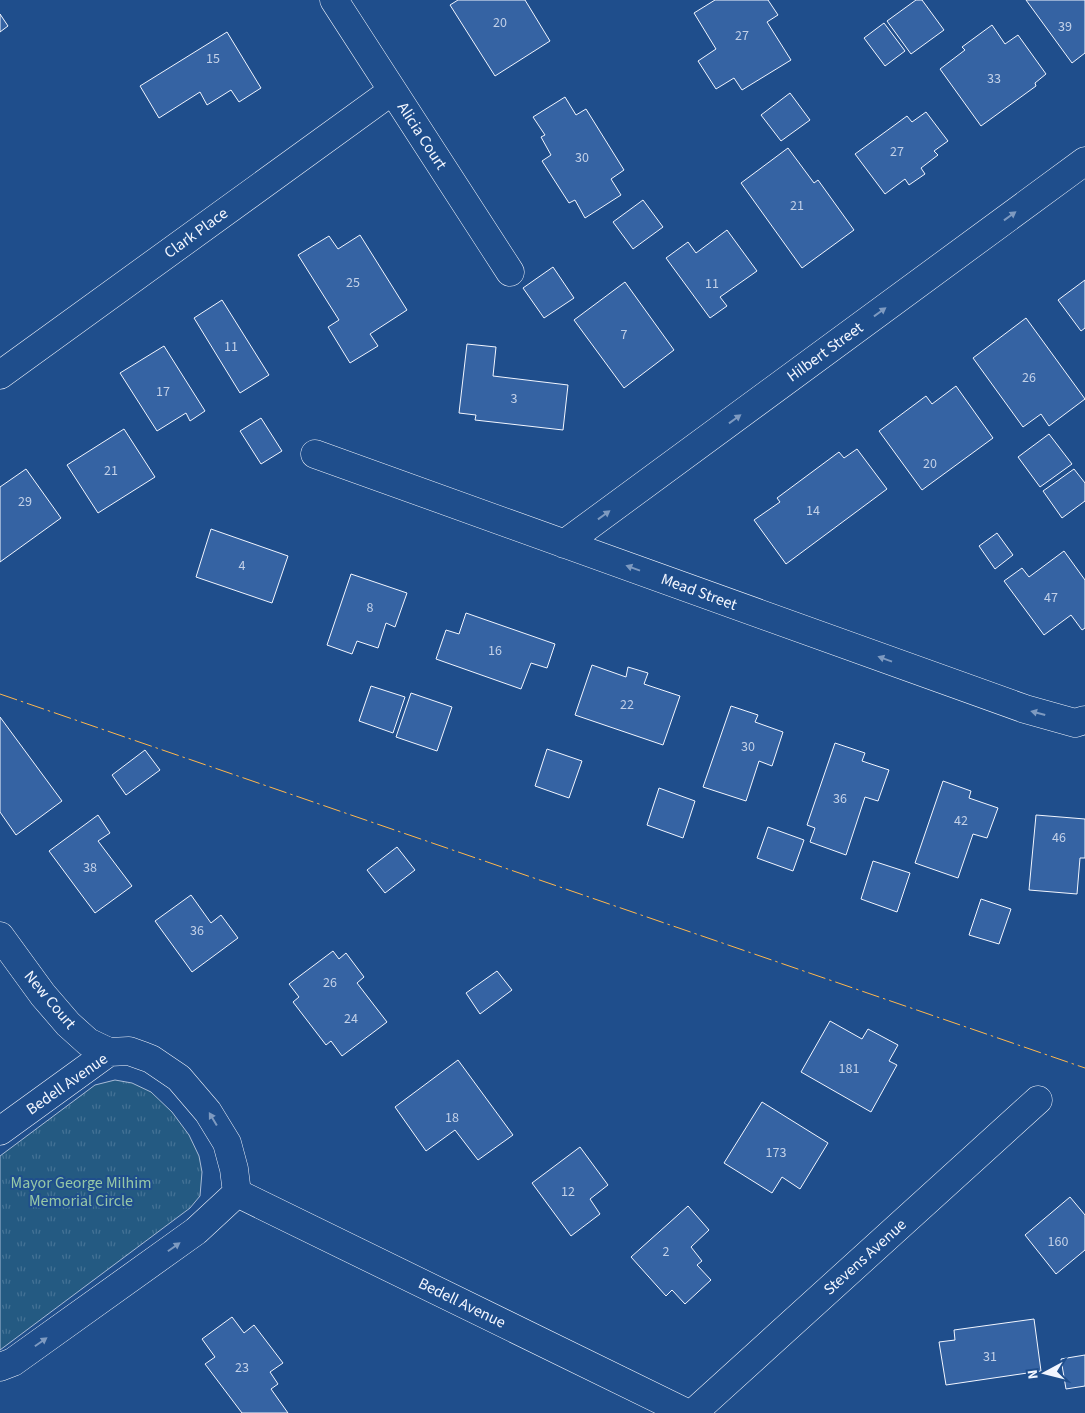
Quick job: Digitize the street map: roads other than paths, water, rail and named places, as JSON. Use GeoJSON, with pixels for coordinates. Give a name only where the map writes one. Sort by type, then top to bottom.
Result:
{"type":"FeatureCollection","features":[{"type":"Feature","properties":{"kind":"street","name":"Alicia Court"},"geometry":{"type":"LineString","coordinates":[[334,0],[510,272]]}},
{"type":"Feature","properties":{"kind":"street","name":"Clark Place"},"geometry":{"type":"LineString","coordinates":[[0,375],[392,91]]}},
{"type":"Feature","properties":{"kind":"street","name":"Hilbert Street"},"geometry":{"type":"LineString","coordinates":[[564,544],[1085,161]]}},
{"type":"Feature","properties":{"kind":"street","name":"Mead Street"},"geometry":{"type":"LineString","coordinates":[[315,454],[1025,709],[1075,723],[1085,720]]}},
{"type":"Feature","properties":{"kind":"street","name":"New Court"},"geometry":{"type":"LineString","coordinates":[[0,936],[68,1024],[88,1042],[109,1052]]}},
{"type":"Feature","properties":{"kind":"street","name":"Bedell Avenue"},"geometry":{"type":"LineString","coordinates":[[0,1131],[109,1052],[129,1051],[151,1059],[179,1078],[208,1112],[227,1144],[234,1169],[237,1193],[687,1413]]}},
{"type":"Feature","properties":{"kind":"street","name":"Stevens Avenue"},"geometry":{"type":"LineString","coordinates":[[693,1413],[1038,1100]]}},
{"type":"Feature","properties":{"kind":"street"},"geometry":{"type":"LineString","coordinates":[[0,1367],[13,1362],[196,1231],[237,1193]]}},
{"type":"Feature","properties":{"kind":"park label","name":"Mayor George Milhim Memorial Circle"},"geometry":{"type":"Point","coordinates":[81,1192]}}]}
